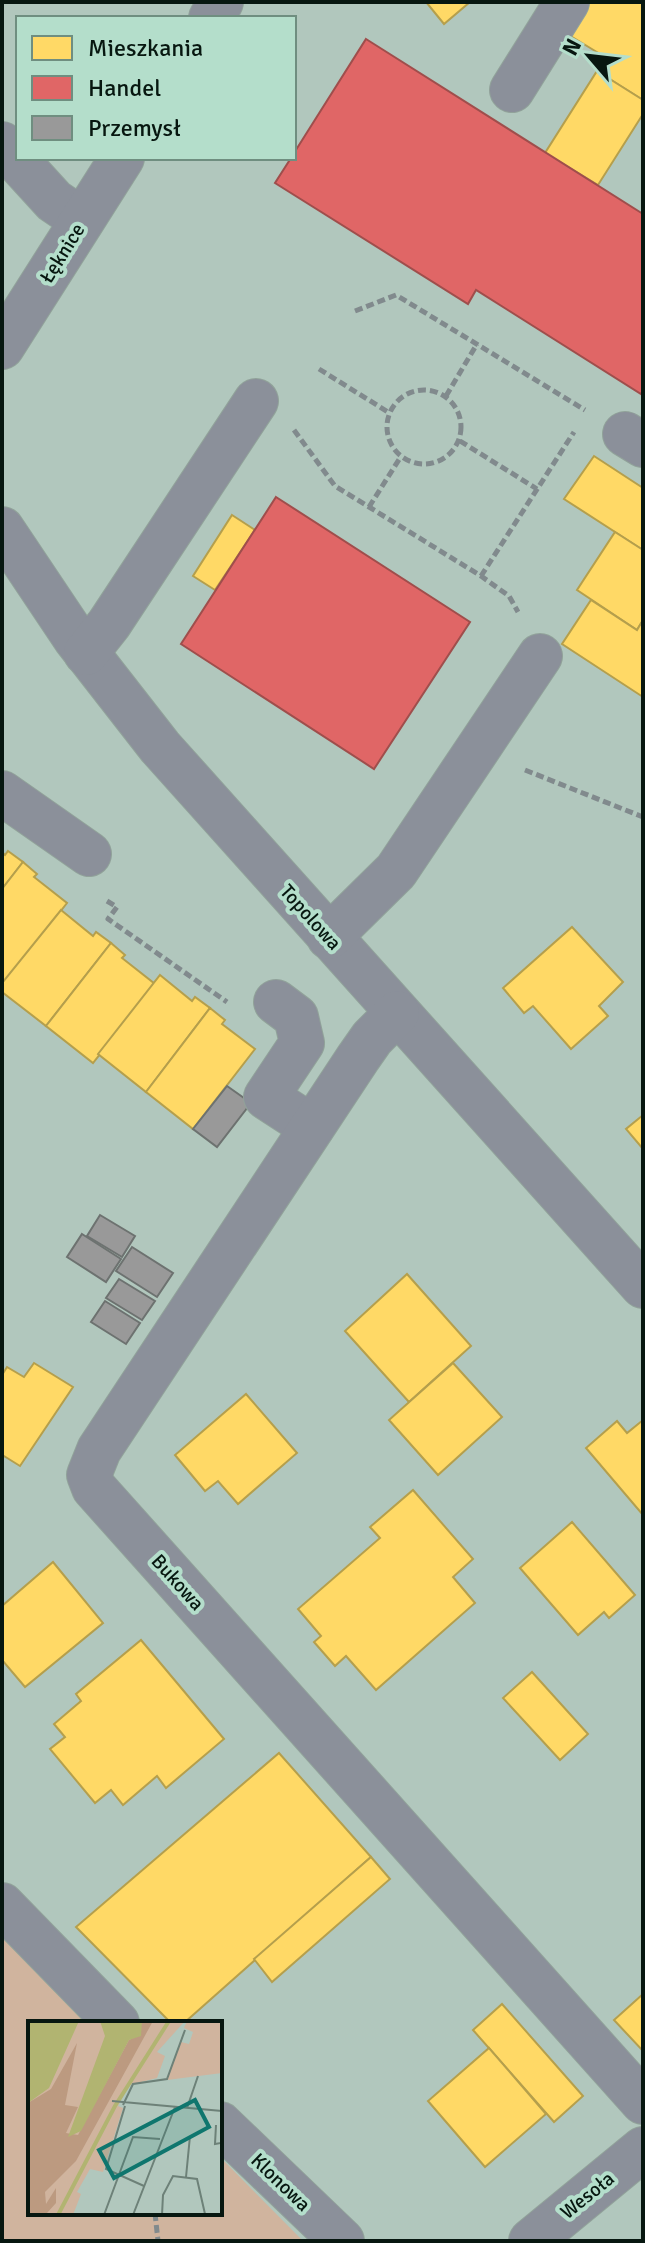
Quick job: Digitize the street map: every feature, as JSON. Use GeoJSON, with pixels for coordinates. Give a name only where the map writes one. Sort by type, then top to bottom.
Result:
{"type":"FeatureCollection","features":[{"type":"Feature","properties":{"kind":"street"},"geometry":{"type":"LineString","coordinates":[[512,90],[567,2]]}},
{"type":"Feature","properties":{"kind":"street"},"geometry":{"type":"LineString","coordinates":[[2,144],[16,159]]}},
{"type":"Feature","properties":{"kind":"street"},"geometry":{"type":"LineString","coordinates":[[17,160],[54,201],[82,220]]}},
{"type":"Feature","properties":{"kind":"street","name":"Łęknice"},"geometry":{"type":"LineString","coordinates":[[2,347],[121,160]]}},
{"type":"Feature","properties":{"kind":"street"},"geometry":{"type":"LineString","coordinates":[[86,653],[271,410]]}},
{"type":"Feature","properties":{"kind":"street","name":"Topolowa"},"geometry":{"type":"LineString","coordinates":[[2,529],[43,594],[160,747],[643,1286]]}},
{"type":"Feature","properties":{"kind":"street"},"geometry":{"type":"LineString","coordinates":[[329,937],[396,871],[540,656]]}},
{"type":"Feature","properties":{"kind":"street"},"geometry":{"type":"LineString","coordinates":[[2,793],[89,854]]}},
{"type":"Feature","properties":{"kind":"street"},"geometry":{"type":"LineString","coordinates":[[276,1002],[296,1017],[302,1043],[266,1097],[312,1127]]}},
{"type":"Feature","properties":{"kind":"street","name":"Bukowa"},"geometry":{"type":"LineString","coordinates":[[397,1013],[372,1038],[358,1058],[99,1450],[89,1475],[94,1488],[643,2102]]}},
{"type":"Feature","properties":{"kind":"street"},"geometry":{"type":"LineString","coordinates":[[2,1905],[115,2021]]}},
{"type":"Feature","properties":{"kind":"street","name":"Klonowa"},"geometry":{"type":"LineString","coordinates":[[222,2126],[342,2241]]}},
{"type":"Feature","properties":{"kind":"street","name":"Wesoła"},"geometry":{"type":"LineString","coordinates":[[531,2241],[643,2149]]}},
{"type":"Feature","properties":{"kind":"path"},"geometry":{"type":"LineString","coordinates":[[355,311],[396,295],[634,440]]}},
{"type":"Feature","properties":{"kind":"path"},"geometry":{"type":"LineString","coordinates":[[446,396],[477,344]]}},
{"type":"Feature","properties":{"kind":"path"},"geometry":{"type":"LineString","coordinates":[[319,369],[388,412]]}},
{"type":"Feature","properties":{"kind":"path"},"geometry":{"type":"LineString","coordinates":[[424,388],[446,396],[460,414],[460,441],[443,460],[419,465],[400,458],[388,442],[388,412],[401,396],[424,388]]}},
{"type":"Feature","properties":{"kind":"path"},"geometry":{"type":"LineString","coordinates":[[271,410],[335,486],[509,596],[540,656]]}},
{"type":"Feature","properties":{"kind":"path"},"geometry":{"type":"LineString","coordinates":[[481,576],[587,412]]}},
{"type":"Feature","properties":{"kind":"path"},"geometry":{"type":"LineString","coordinates":[[460,441],[538,489]]}},
{"type":"Feature","properties":{"kind":"path"},"geometry":{"type":"LineString","coordinates":[[369,507],[400,458]]}},
{"type":"Feature","properties":{"kind":"path"},"geometry":{"type":"LineString","coordinates":[[476,750],[643,817]]}},
{"type":"Feature","properties":{"kind":"path"},"geometry":{"type":"LineString","coordinates":[[89,854],[74,878],[117,907],[108,919],[260,1025],[276,1002]]}},
{"type":"Feature","properties":{"kind":"path"},"geometry":{"type":"LineString","coordinates":[[155,2215],[158,2241]]}},
{"type":"Feature","properties":{"kind":"shaded area"},"geometry":{"type":"Polygon","coordinates":[[[2,1937],[85,2021],[28,2021],[28,2215],[222,2215],[222,2159],[303,2241],[2,2241],[2,1937]]]}},
{"type":"Feature","properties":{"kind":"building: Mieszkania"},"geometry":{"type":"Polygon","coordinates":[[[426,2],[470,2],[444,24],[426,2]]]}},
{"type":"Feature","properties":{"kind":"building: Mieszkania"},"geometry":{"type":"Polygon","coordinates":[[[583,2],[643,2],[643,100],[597,71],[605,57],[564,32],[583,2]]]}},
{"type":"Feature","properties":{"kind":"building: Mieszkania"},"geometry":{"type":"Polygon","coordinates":[[[597,71],[643,100],[643,114],[598,185],[545,153],[597,71]]]}},
{"type":"Feature","properties":{"kind":"building: Mieszkania"},"geometry":{"type":"Polygon","coordinates":[[[594,456],[643,488],[643,550],[564,499],[594,456]]]}},
{"type":"Feature","properties":{"kind":"building: Mieszkania"},"geometry":{"type":"Polygon","coordinates":[[[232,515],[255,530],[215,590],[193,576],[232,515]]]}},
{"type":"Feature","properties":{"kind":"building: Mieszkania"},"geometry":{"type":"Polygon","coordinates":[[[615,532],[643,550],[643,620],[637,630],[577,590],[615,532]]]}},
{"type":"Feature","properties":{"kind":"building: Mieszkania"},"geometry":{"type":"Polygon","coordinates":[[[591,600],[637,630],[643,620],[643,697],[562,644],[591,600]]]}},
{"type":"Feature","properties":{"kind":"building: Mieszkania"},"geometry":{"type":"Polygon","coordinates":[[[8,851],[23,862],[2,889],[2,852],[5,855],[8,851]]]}},
{"type":"Feature","properties":{"kind":"building: Mieszkania"},"geometry":{"type":"Polygon","coordinates":[[[23,862],[37,874],[34,877],[67,903],[5,982],[2,979],[2,889],[23,862]]]}},
{"type":"Feature","properties":{"kind":"building: Mieszkania"},"geometry":{"type":"Polygon","coordinates":[[[61,910],[93,936],[96,932],[111,943],[46,1026],[2,992],[2,983],[61,910]]]}},
{"type":"Feature","properties":{"kind":"building: Mieszkania"},"geometry":{"type":"Polygon","coordinates":[[[572,927],[623,982],[599,1006],[608,1016],[571,1049],[533,1006],[524,1013],[503,988],[572,927]]]}},
{"type":"Feature","properties":{"kind":"building: Mieszkania"},"geometry":{"type":"Polygon","coordinates":[[[111,943],[125,955],[122,958],[155,984],[93,1063],[46,1026],[111,943]]]}},
{"type":"Feature","properties":{"kind":"building: Mieszkania"},"geometry":{"type":"Polygon","coordinates":[[[160,975],[192,1001],[195,997],[210,1008],[146,1092],[98,1054],[160,975]]]}},
{"type":"Feature","properties":{"kind":"building: Mieszkania"},"geometry":{"type":"Polygon","coordinates":[[[210,1008],[225,1020],[222,1024],[255,1049],[193,1129],[146,1092],[210,1008]]]}},
{"type":"Feature","properties":{"kind":"building: Mieszkania"},"geometry":{"type":"Polygon","coordinates":[[[643,1115],[643,1149],[626,1129],[643,1115]]]}},
{"type":"Feature","properties":{"kind":"building: Mieszkania"},"geometry":{"type":"Polygon","coordinates":[[[407,1274],[471,1346],[409,1402],[345,1331],[407,1274]]]}},
{"type":"Feature","properties":{"kind":"building: Mieszkania"},"geometry":{"type":"Polygon","coordinates":[[[34,1363],[73,1387],[20,1466],[4,1456],[2,1459],[2,1375],[7,1367],[24,1377],[34,1363]]]}},
{"type":"Feature","properties":{"kind":"building: Mieszkania"},"geometry":{"type":"Polygon","coordinates":[[[453,1363],[502,1417],[438,1475],[389,1420],[453,1363]]]}},
{"type":"Feature","properties":{"kind":"building: Mieszkania"},"geometry":{"type":"Polygon","coordinates":[[[246,1394],[297,1453],[238,1504],[218,1481],[205,1491],[175,1455],[246,1394]]]}},
{"type":"Feature","properties":{"kind":"building: Mieszkania"},"geometry":{"type":"Polygon","coordinates":[[[643,1420],[643,1515],[586,1448],[617,1421],[627,1433],[643,1420]]]}},
{"type":"Feature","properties":{"kind":"building: Mieszkania"},"geometry":{"type":"Polygon","coordinates":[[[413,1490],[473,1559],[453,1577],[475,1603],[376,1690],[346,1656],[335,1666],[314,1642],[321,1636],[298,1609],[380,1538],[370,1527],[413,1490]]]}},
{"type":"Feature","properties":{"kind":"building: Mieszkania"},"geometry":{"type":"Polygon","coordinates":[[[572,1522],[635,1595],[609,1618],[604,1612],[578,1635],[520,1568],[572,1522]]]}},
{"type":"Feature","properties":{"kind":"building: Mieszkania"},"geometry":{"type":"Polygon","coordinates":[[[53,1562],[103,1623],[25,1687],[2,1660],[2,1606],[53,1562]]]}},
{"type":"Feature","properties":{"kind":"building: Mieszkania"},"geometry":{"type":"Polygon","coordinates":[[[141,1640],[224,1739],[166,1788],[157,1776],[123,1805],[111,1790],[95,1803],[50,1749],[65,1737],[54,1724],[81,1701],[76,1694],[141,1640]]]}},
{"type":"Feature","properties":{"kind":"building: Mieszkania"},"geometry":{"type":"Polygon","coordinates":[[[532,1672],[588,1734],[560,1760],[503,1698],[532,1672]]]}},
{"type":"Feature","properties":{"kind":"building: Mieszkania"},"geometry":{"type":"Polygon","coordinates":[[[279,1753],[371,1857],[186,2021],[169,2021],[76,1927],[279,1753]]]}},
{"type":"Feature","properties":{"kind":"building: Mieszkania"},"geometry":{"type":"Polygon","coordinates":[[[371,1857],[390,1879],[272,1982],[254,1959],[371,1857]]]}},
{"type":"Feature","properties":{"kind":"building: Mieszkania"},"geometry":{"type":"Polygon","coordinates":[[[643,1994],[643,2051],[614,2020],[643,1994]]]}},
{"type":"Feature","properties":{"kind":"building: Mieszkania"},"geometry":{"type":"Polygon","coordinates":[[[502,2004],[583,2096],[554,2122],[473,2030],[502,2004]]]}},
{"type":"Feature","properties":{"kind":"building: Mieszkania"},"geometry":{"type":"Polygon","coordinates":[[[489,2048],[546,2114],[485,2167],[428,2101],[489,2048]]]}},
{"type":"Feature","properties":{"kind":"building: Handel"},"geometry":{"type":"Polygon","coordinates":[[[366,39],[643,214],[641,394],[476,290],[468,304],[275,183],[290,160],[296,160],[296,150],[366,39]]]}},
{"type":"Feature","properties":{"kind":"building: Handel"},"geometry":{"type":"Polygon","coordinates":[[[276,497],[470,622],[374,769],[181,644],[276,497]]]}},
{"type":"Feature","properties":{"kind":"building: Przemysł"},"geometry":{"type":"Polygon","coordinates":[[[227,1086],[251,1103],[217,1147],[193,1129],[227,1086]]]}},
{"type":"Feature","properties":{"kind":"building: Przemysł"},"geometry":{"type":"Polygon","coordinates":[[[100,1215],[135,1236],[122,1257],[87,1236],[100,1215]]]}},
{"type":"Feature","properties":{"kind":"building: Przemysł"},"geometry":{"type":"Polygon","coordinates":[[[82,1234],[121,1259],[106,1282],[67,1257],[82,1234]]]}},
{"type":"Feature","properties":{"kind":"building: Przemysł"},"geometry":{"type":"Polygon","coordinates":[[[132,1247],[173,1273],[157,1297],[116,1271],[132,1247]]]}},
{"type":"Feature","properties":{"kind":"building: Przemysł"},"geometry":{"type":"Polygon","coordinates":[[[119,1279],[155,1301],[142,1320],[106,1298],[119,1279]]]}},
{"type":"Feature","properties":{"kind":"building: Przemysł"},"geometry":{"type":"Polygon","coordinates":[[[105,1301],[140,1323],[126,1344],[91,1322],[105,1301]]]}}]}
